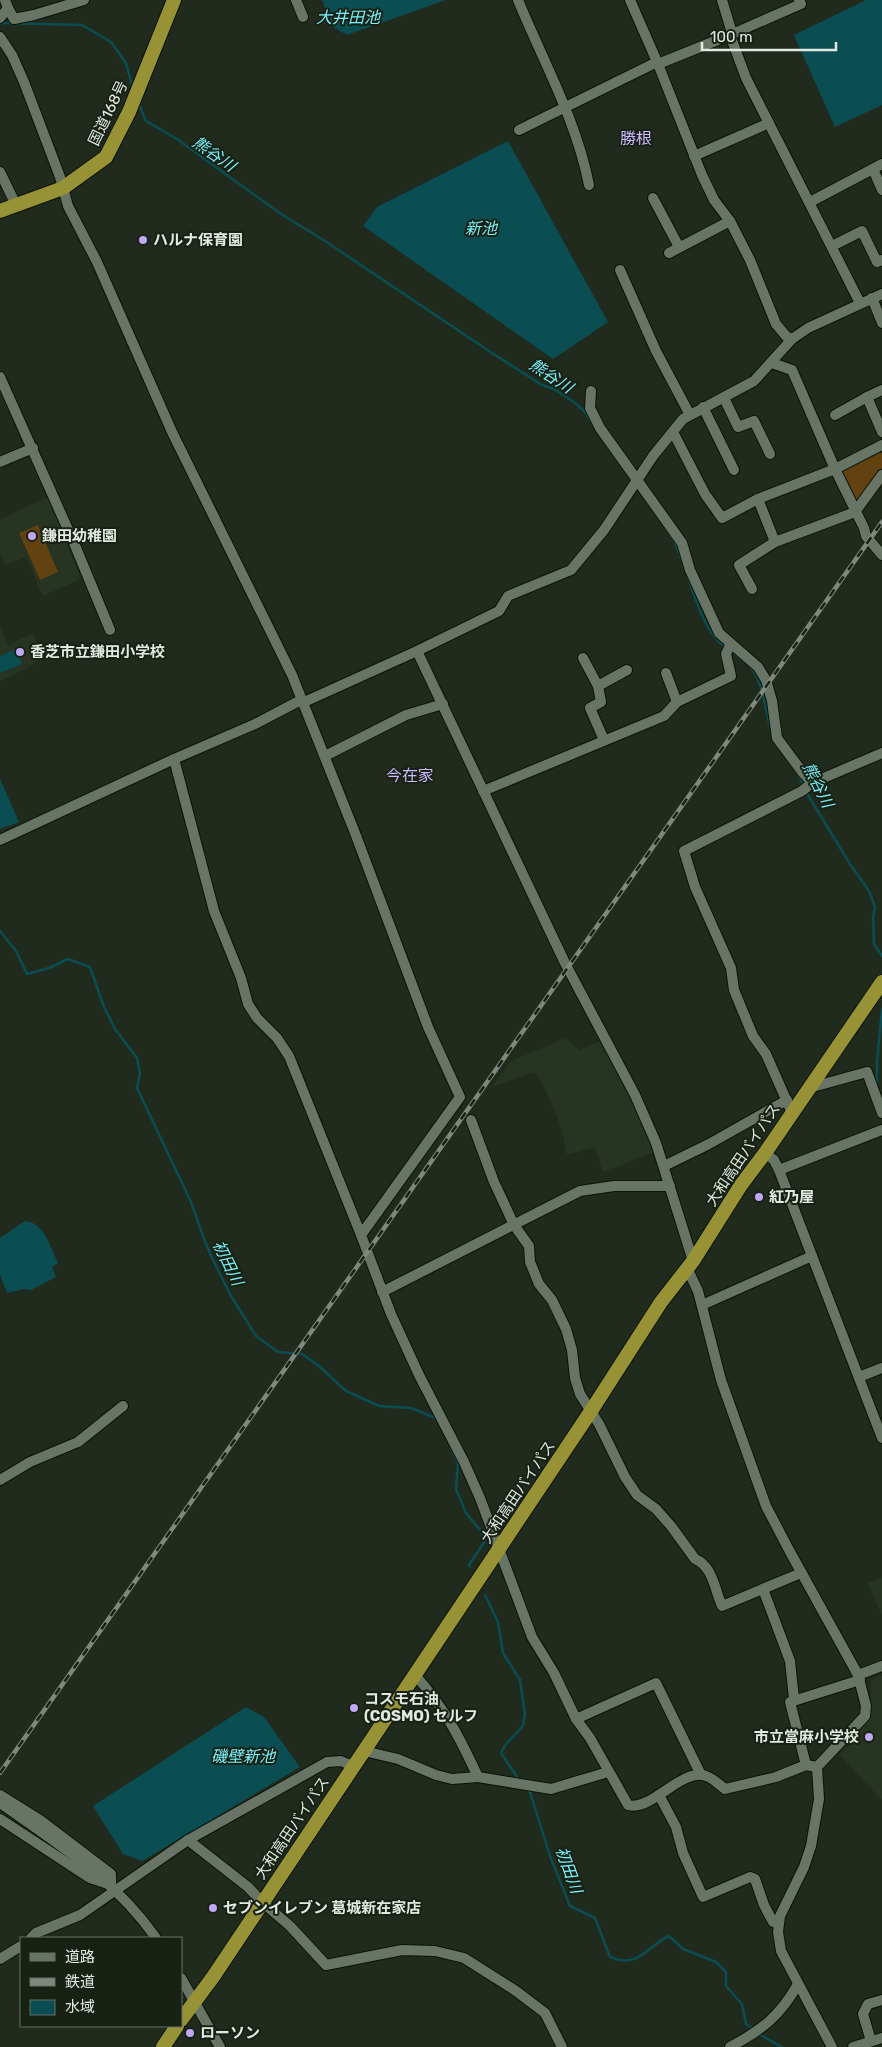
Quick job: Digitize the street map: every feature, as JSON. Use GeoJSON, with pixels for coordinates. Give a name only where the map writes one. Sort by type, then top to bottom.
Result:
{"type":"FeatureCollection","features":[{"type":"Feature","properties":{"kind":"highway","name":"国道168号"},"geometry":{"type":"LineString","coordinates":[[0,211],[64,188],[106,157],[129,112],[174,0]]}},
{"type":"Feature","properties":{"kind":"highway","name":"大和高田バイパス"},"geometry":{"type":"LineString","coordinates":[[182,2019],[500,1548],[661,1302],[690,1265],[741,1185],[765,1153],[790,1106],[809,1088],[882,982]]}},
{"type":"Feature","properties":{"kind":"highway"},"geometry":{"type":"LineString","coordinates":[[162,2047],[176,2027]]}},
{"type":"Feature","properties":{"kind":"street"},"geometry":{"type":"LineString","coordinates":[[4,10],[14,19],[84,0]]}},
{"type":"Feature","properties":{"kind":"street"},"geometry":{"type":"LineString","coordinates":[[296,0],[302,17]]}},
{"type":"Feature","properties":{"kind":"street"},"geometry":{"type":"LineString","coordinates":[[518,0],[566,106],[584,161],[589,185]]}},
{"type":"Feature","properties":{"kind":"street"},"geometry":{"type":"LineString","coordinates":[[630,0],[714,200],[730,221],[750,260],[776,324],[786,336],[792,339]]}},
{"type":"Feature","properties":{"kind":"street"},"geometry":{"type":"LineString","coordinates":[[722,0],[746,78],[860,303]]}},
{"type":"Feature","properties":{"kind":"street"},"geometry":{"type":"LineString","coordinates":[[519,130],[657,63],[800,4],[799,0]]}},
{"type":"Feature","properties":{"kind":"street"},"geometry":{"type":"LineString","coordinates":[[0,37],[12,56],[24,82],[64,188],[68,206],[97,262],[172,432],[292,675],[325,756],[428,1027],[460,1096],[361,1235]]}},
{"type":"Feature","properties":{"kind":"street"},"geometry":{"type":"LineString","coordinates":[[694,156],[769,123]]}},
{"type":"Feature","properties":{"kind":"street"},"geometry":{"type":"LineString","coordinates":[[810,202],[878,166],[882,190]]}},
{"type":"Feature","properties":{"kind":"street"},"geometry":{"type":"LineString","coordinates":[[0,172],[16,205]]}},
{"type":"Feature","properties":{"kind":"street"},"geometry":{"type":"LineString","coordinates":[[653,198],[679,248]]}},
{"type":"Feature","properties":{"kind":"street"},"geometry":{"type":"LineString","coordinates":[[669,252],[730,221]]}},
{"type":"Feature","properties":{"kind":"street"},"geometry":{"type":"LineString","coordinates":[[832,246],[862,231],[877,262],[882,260]]}},
{"type":"Feature","properties":{"kind":"street"},"geometry":{"type":"LineString","coordinates":[[620,270],[656,351],[690,415]]}},
{"type":"Feature","properties":{"kind":"street"},"geometry":{"type":"LineString","coordinates":[[0,840],[174,759],[417,651],[499,611],[508,596],[571,570],[604,530],[636,479],[683,419],[754,381],[792,339],[808,328],[882,294]]}},
{"type":"Feature","properties":{"kind":"street"},"geometry":{"type":"LineString","coordinates":[[872,298],[882,323]]}},
{"type":"Feature","properties":{"kind":"street"},"geometry":{"type":"LineString","coordinates":[[772,363],[792,370],[866,536],[882,555]]}},
{"type":"Feature","properties":{"kind":"street"},"geometry":{"type":"LineString","coordinates":[[0,377],[33,448],[110,630]]}},
{"type":"Feature","properties":{"kind":"street"},"geometry":{"type":"LineString","coordinates":[[835,415],[882,390]]}},
{"type":"Feature","properties":{"kind":"street"},"geometry":{"type":"LineString","coordinates":[[483,791],[664,716],[677,702],[730,676],[728,649],[690,570],[682,543],[600,428],[590,408],[591,391]]}},
{"type":"Feature","properties":{"kind":"street"},"geometry":{"type":"LineString","coordinates":[[867,397],[882,432]]}},
{"type":"Feature","properties":{"kind":"street"},"geometry":{"type":"LineString","coordinates":[[724,398],[738,428],[754,421],[770,454]]}},
{"type":"Feature","properties":{"kind":"street"},"geometry":{"type":"LineString","coordinates":[[703,407],[734,470]]}},
{"type":"Feature","properties":{"kind":"street"},"geometry":{"type":"LineString","coordinates":[[673,432],[705,494],[722,518],[758,500],[835,469],[882,444]]}},
{"type":"Feature","properties":{"kind":"street"},"geometry":{"type":"LineString","coordinates":[[0,462],[33,448]]}},
{"type":"Feature","properties":{"kind":"street"},"geometry":{"type":"LineString","coordinates":[[752,589],[739,565],[775,542],[855,512],[882,475]]}},
{"type":"Feature","properties":{"kind":"street"},"geometry":{"type":"LineString","coordinates":[[758,500],[775,542]]}},
{"type":"Feature","properties":{"kind":"street"},"geometry":{"type":"LineString","coordinates":[[728,649],[758,667],[766,680],[772,701],[777,738],[812,783]]}},
{"type":"Feature","properties":{"kind":"street"},"geometry":{"type":"LineString","coordinates":[[417,651],[565,963],[635,1095],[656,1143],[670,1186],[721,1380],[766,1506],[859,1678],[866,1706],[865,1716],[817,1767],[819,1800],[811,1846],[804,1867],[783,1909],[778,1932],[781,1951],[832,2047]]}},
{"type":"Feature","properties":{"kind":"street"},"geometry":{"type":"LineString","coordinates":[[583,658],[598,686],[601,702],[590,708],[604,740]]}},
{"type":"Feature","properties":{"kind":"street"},"geometry":{"type":"LineString","coordinates":[[598,686],[627,670]]}},
{"type":"Feature","properties":{"kind":"street"},"geometry":{"type":"LineString","coordinates":[[666,673],[677,702]]}},
{"type":"Feature","properties":{"kind":"street"},"geometry":{"type":"LineString","coordinates":[[325,756],[406,715],[443,704]]}},
{"type":"Feature","properties":{"kind":"street"},"geometry":{"type":"LineString","coordinates":[[664,1166],[790,1106],[766,1054],[753,1036],[734,990],[731,968],[695,887],[684,851],[802,791],[812,783],[882,753]]}},
{"type":"Feature","properties":{"kind":"street"},"geometry":{"type":"LineString","coordinates":[[174,759],[214,911],[241,978],[248,1004],[257,1018],[277,1038],[289,1056],[382,1292],[419,1375],[464,1462],[500,1548],[532,1637],[554,1673],[576,1719],[590,1738],[628,1805],[637,1805],[659,1795],[688,1776],[707,1776],[726,1789],[776,1778],[806,1765],[817,1767]]}},
{"type":"Feature","properties":{"kind":"street"},"geometry":{"type":"LineString","coordinates":[[809,1088],[867,1072],[882,1113]]}},
{"type":"Feature","properties":{"kind":"street"},"geometry":{"type":"LineString","coordinates":[[471,1120],[494,1182],[514,1225],[529,1246],[530,1262],[539,1284],[552,1300],[566,1329],[572,1350],[575,1378],[580,1394],[591,1411],[625,1477],[637,1495],[656,1509],[695,1559],[700,1561],[716,1583],[715,1590],[722,1606],[801,1573]]}},
{"type":"Feature","properties":{"kind":"street"},"geometry":{"type":"LineString","coordinates":[[779,1170],[882,1130]]}},
{"type":"Feature","properties":{"kind":"street"},"geometry":{"type":"LineString","coordinates":[[765,1153],[774,1160],[779,1170],[882,1438]]}},
{"type":"Feature","properties":{"kind":"street"},"geometry":{"type":"LineString","coordinates":[[382,1292],[580,1191],[614,1186],[670,1186]]}},
{"type":"Feature","properties":{"kind":"street"},"geometry":{"type":"LineString","coordinates":[[702,1305],[812,1256]]}},
{"type":"Feature","properties":{"kind":"street"},"geometry":{"type":"LineString","coordinates":[[858,1377],[882,1368]]}},
{"type":"Feature","properties":{"kind":"street"},"geometry":{"type":"LineString","coordinates":[[0,1480],[30,1462],[78,1442],[123,1406]]}},
{"type":"Feature","properties":{"kind":"street"},"geometry":{"type":"LineString","coordinates":[[763,1589],[790,1662],[794,1699]]}},
{"type":"Feature","properties":{"kind":"street"},"geometry":{"type":"LineString","coordinates":[[806,1765],[790,1702],[794,1699],[859,1678],[882,1666]]}},
{"type":"Feature","properties":{"kind":"street"},"geometry":{"type":"LineString","coordinates":[[415,1675],[432,1694],[449,1718],[478,1777]]}},
{"type":"Feature","properties":{"kind":"street"},"geometry":{"type":"LineString","coordinates":[[576,1719],[656,1683],[701,1775]]}},
{"type":"Feature","properties":{"kind":"street"},"geometry":{"type":"LineString","coordinates":[[364,1751],[398,1759],[436,1775],[452,1779],[478,1777],[530,1784],[551,1790],[608,1772]]}},
{"type":"Feature","properties":{"kind":"street"},"geometry":{"type":"LineString","coordinates":[[32,1937],[36,1933],[80,1915],[113,1888],[188,1840],[327,1762],[341,1761],[353,1766]]}},
{"type":"Feature","properties":{"kind":"street"},"geometry":{"type":"LineString","coordinates":[[0,1795],[40,1820],[111,1874],[113,1888]]}},
{"type":"Feature","properties":{"kind":"street"},"geometry":{"type":"LineString","coordinates":[[659,1795],[676,1827],[683,1853],[703,1897],[750,1877],[755,1879],[768,1914],[773,1922],[780,1922]]}},
{"type":"Feature","properties":{"kind":"street"},"geometry":{"type":"LineString","coordinates":[[0,1803],[86,1864],[138,1913],[155,1937]]}},
{"type":"Feature","properties":{"kind":"street"},"geometry":{"type":"LineString","coordinates":[[0,1819],[90,1878],[113,1888]]}},
{"type":"Feature","properties":{"kind":"street"},"geometry":{"type":"LineString","coordinates":[[188,1840],[248,1887],[290,1926],[326,1965],[402,1950],[435,1951],[464,1958],[516,1991],[545,2013],[562,2047]]}},
{"type":"Feature","properties":{"kind":"street"},"geometry":{"type":"LineString","coordinates":[[0,1959],[20,1947]]}},
{"type":"Feature","properties":{"kind":"street"},"geometry":{"type":"LineString","coordinates":[[182,1980],[220,2047]]}},
{"type":"Feature","properties":{"kind":"street"},"geometry":{"type":"LineString","coordinates":[[730,2047],[758,2031],[772,2020],[787,2003],[798,1984]]}},
{"type":"Feature","properties":{"kind":"street"},"geometry":{"type":"LineString","coordinates":[[871,2041],[863,2014],[868,2004],[882,2000]]}},
{"type":"Feature","properties":{"kind":"street"},"geometry":{"type":"LineString","coordinates":[[853,2047],[882,2038]]}},
{"type":"Feature","properties":{"kind":"shaded area"},"geometry":{"type":"Polygon","coordinates":[[[877,453],[882,453],[882,468],[860,501],[855,499],[840,470],[877,453]]]}},
{"type":"Feature","properties":{"kind":"shaded area","name":"鎌田幼稚園"},"geometry":{"type":"Polygon","coordinates":[[[48,497],[81,579],[43,596],[26,557],[5,565],[0,554],[0,519],[48,497]]]}},
{"type":"Feature","properties":{"kind":"shaded area"},"geometry":{"type":"Polygon","coordinates":[[[38,525],[58,572],[40,580],[19,533],[38,525]]]}},
{"type":"Feature","properties":{"kind":"shaded area","name":"香芝市立鎌田小学校"},"geometry":{"type":"Polygon","coordinates":[[[0,626],[8,645],[33,633],[42,658],[26,669],[0,681],[0,626]]]}},
{"type":"Feature","properties":{"kind":"shaded area"},"geometry":{"type":"Polygon","coordinates":[[[566,1038],[580,1050],[603,1039],[657,1151],[603,1172],[595,1147],[567,1155],[561,1127],[544,1086],[534,1072],[492,1087],[511,1061],[566,1038]]]}},
{"type":"Feature","properties":{"kind":"shaded area"},"geometry":{"type":"Polygon","coordinates":[[[882,1578],[882,1615],[867,1583],[882,1578]]]}},
{"type":"Feature","properties":{"kind":"shaded area","name":"市立當麻小学校"},"geometry":{"type":"Polygon","coordinates":[[[882,1675],[882,1800],[840,1755],[871,1718],[871,1680],[882,1675]]]}},
{"type":"Feature","properties":{"kind":"water","name":"大井田池"},"geometry":{"type":"Polygon","coordinates":[[[322,0],[446,0],[347,35],[333,27],[322,0]]]}},
{"type":"Feature","properties":{"kind":"water"},"geometry":{"type":"Polygon","coordinates":[[[866,0],[882,0],[882,105],[835,127],[794,35],[866,0]]]}},
{"type":"Feature","properties":{"kind":"water","name":"新池"},"geometry":{"type":"Polygon","coordinates":[[[508,141],[608,322],[553,359],[363,226],[377,207],[508,141]]]}},
{"type":"Feature","properties":{"kind":"water"},"geometry":{"type":"Polygon","coordinates":[[[16,649],[22,664],[0,673],[0,656],[16,649]]]}},
{"type":"Feature","properties":{"kind":"water"},"geometry":{"type":"Polygon","coordinates":[[[0,779],[19,822],[0,829],[0,779]]]}},
{"type":"Feature","properties":{"kind":"water"},"geometry":{"type":"Polygon","coordinates":[[[25,1221],[32,1222],[46,1237],[58,1263],[52,1267],[56,1277],[31,1290],[24,1289],[7,1293],[0,1275],[0,1238],[25,1221]]]}},
{"type":"Feature","properties":{"kind":"water","name":"磯壁新池"},"geometry":{"type":"Polygon","coordinates":[[[246,1707],[264,1717],[300,1767],[142,1861],[123,1854],[93,1806],[246,1707]]]}},
{"type":"Feature","properties":{"kind":"waterway","name":"熊谷川"},"geometry":{"type":"LineString","coordinates":[[0,23],[82,25],[111,42],[126,63],[133,89]]}},
{"type":"Feature","properties":{"kind":"waterway","name":"熊谷川"},"geometry":{"type":"LineString","coordinates":[[139,104],[146,121],[177,139],[281,214],[325,241],[492,353],[542,385],[554,389],[575,403],[591,421]]}},
{"type":"Feature","properties":{"kind":"waterway","name":"熊谷川"},"geometry":{"type":"LineString","coordinates":[[667,530],[674,541],[685,568]]}},
{"type":"Feature","properties":{"kind":"waterway","name":"熊谷川"},"geometry":{"type":"LineString","coordinates":[[688,578],[706,624],[725,647]]}},
{"type":"Feature","properties":{"kind":"waterway","name":"熊谷川"},"geometry":{"type":"LineString","coordinates":[[730,650],[741,659]]}},
{"type":"Feature","properties":{"kind":"waterway","name":"熊谷川"},"geometry":{"type":"LineString","coordinates":[[749,665],[761,688],[771,730]]}},
{"type":"Feature","properties":{"kind":"waterway","name":"熊谷川"},"geometry":{"type":"LineString","coordinates":[[798,774],[804,787]]}},
{"type":"Feature","properties":{"kind":"waterway","name":"熊谷川"},"geometry":{"type":"LineString","coordinates":[[806,792],[850,864],[869,891],[875,907],[873,916],[874,944],[882,956]]}},
{"type":"Feature","properties":{"kind":"waterway","name":"初田川"},"geometry":{"type":"LineString","coordinates":[[0,931],[16,951],[27,974],[49,968],[68,959],[90,967],[104,1007],[115,1029],[137,1058],[140,1074],[137,1088],[191,1202],[212,1258],[231,1296],[256,1336],[278,1352],[302,1354],[319,1366],[346,1391],[379,1406],[411,1408],[438,1419]]}},
{"type":"Feature","properties":{"kind":"waterway"},"geometry":{"type":"LineString","coordinates":[[877,1086],[877,1062],[882,1009]]}},
{"type":"Feature","properties":{"kind":"waterway","name":"初田川"},"geometry":{"type":"LineString","coordinates":[[451,1448],[458,1463],[456,1489],[466,1513],[481,1531],[485,1541],[469,1565],[470,1567]]}},
{"type":"Feature","properties":{"kind":"waterway","name":"初田川"},"geometry":{"type":"LineString","coordinates":[[485,1595],[498,1622],[503,1653],[520,1680],[525,1714],[523,1726],[506,1744],[501,1753],[519,1780]]}},
{"type":"Feature","properties":{"kind":"waterway","name":"初田川"},"geometry":{"type":"LineString","coordinates":[[526,1788],[530,1792],[550,1856],[570,1906],[595,1918],[610,1957],[620,1960],[635,1959],[669,1936],[683,1949],[716,1962],[726,1972],[726,1986],[742,2004],[746,2024],[753,2029]]}},
{"type":"Feature","properties":{"kind":"waterway","name":"初田川"},"geometry":{"type":"LineString","coordinates":[[759,2034],[782,2047]]}},
{"type":"Feature","properties":{"kind":"railway"},"geometry":{"type":"LineString","coordinates":[[0,1773],[882,522]]}},
{"type":"Feature","properties":{"kind":"place","name":"ハルナ保育園"},"geometry":{"type":"Point","coordinates":[143,240]}},
{"type":"Feature","properties":{"kind":"place","name":"鎌田幼稚園"},"geometry":{"type":"Point","coordinates":[32,536]}},
{"type":"Feature","properties":{"kind":"place","name":"香芝市立鎌田小学校"},"geometry":{"type":"Point","coordinates":[20,652]}},
{"type":"Feature","properties":{"kind":"place","name":"紅乃屋"},"geometry":{"type":"Point","coordinates":[759,1197]}},
{"type":"Feature","properties":{"kind":"place","name":"コスモ石油 (COSMO) セルフ"},"geometry":{"type":"Point","coordinates":[354,1708]}},
{"type":"Feature","properties":{"kind":"place","name":"市立當麻小学校"},"geometry":{"type":"Point","coordinates":[869,1737]}},
{"type":"Feature","properties":{"kind":"place","name":"セブンイレブン 葛城新在家店"},"geometry":{"type":"Point","coordinates":[213,1908]}},
{"type":"Feature","properties":{"kind":"place","name":"ローソン"},"geometry":{"type":"Point","coordinates":[190,2033]}},
{"type":"Feature","properties":{"kind":"district","name":"勝根"},"geometry":{"type":"Point","coordinates":[636,138]}},
{"type":"Feature","properties":{"kind":"district","name":"今在家"},"geometry":{"type":"Point","coordinates":[410,775]}}]}
